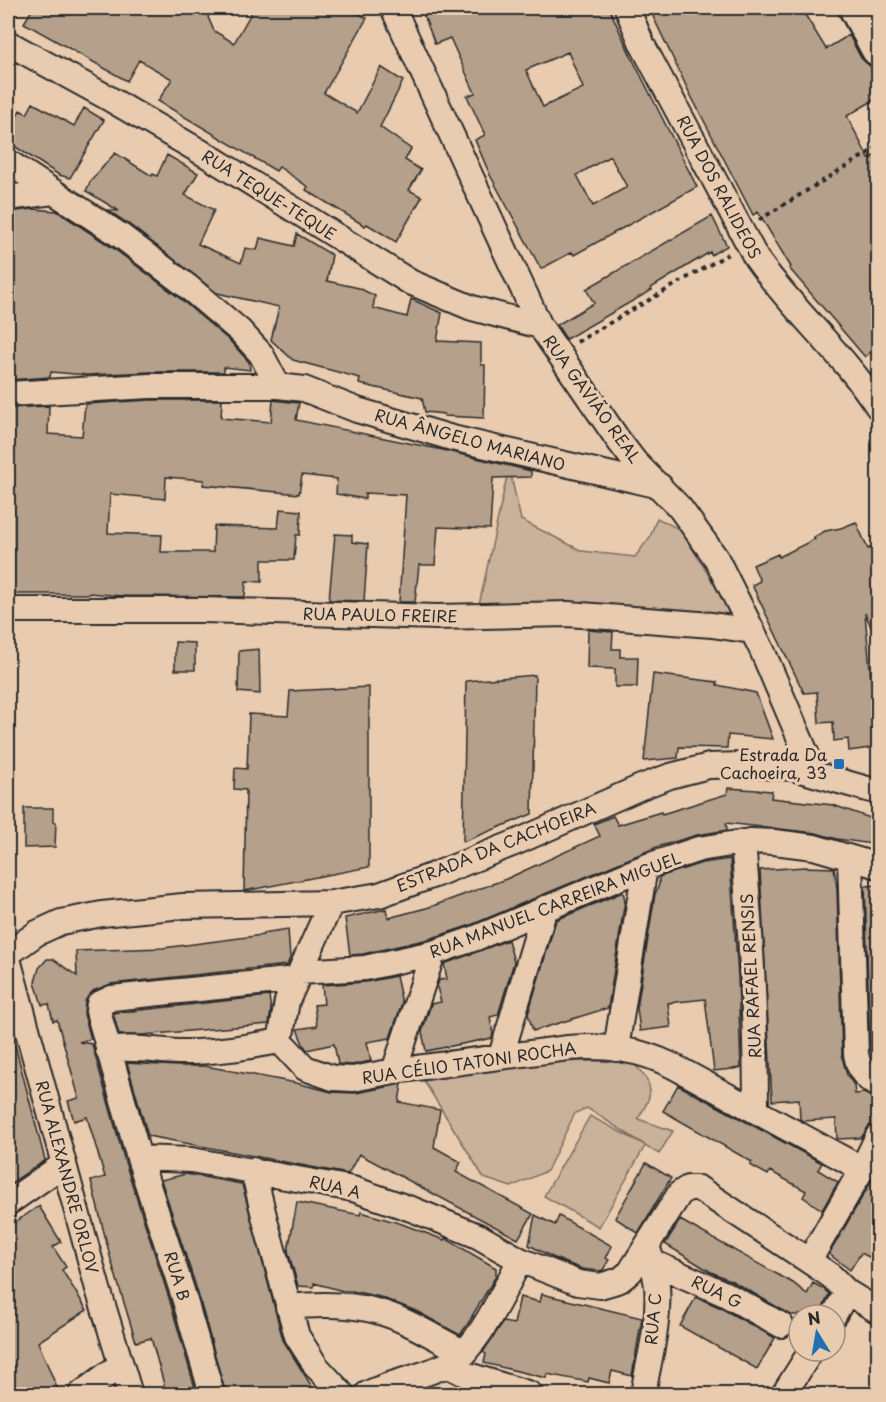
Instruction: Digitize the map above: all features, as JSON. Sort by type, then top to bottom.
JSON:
[{"type":"street","name":"RUA GAVIÃO REAL","points":[[393,8],[540,326],[635,462],[660,486],[690,521],[717,558],[786,704],[815,774]]},
{"type":"street","name":"RUA DOS RALIDEOS","points":[[627,8],[642,44],[744,237],[771,279],[852,372],[879,407]]},
{"type":"street","points":[[856,8],[879,49]]},
{"type":"street","name":"RUA TEQUE-TEQUE","points":[[8,43],[213,159],[410,282],[472,308],[540,326]]},
{"type":"street","points":[[8,162],[122,236],[187,286],[240,331],[261,354],[278,386],[150,386],[8,394]]},
{"type":"street","points":[[8,198],[54,192]]},
{"type":"street","name":"RUA ÂNGELO MARIANO","points":[[278,386],[304,389],[366,413],[452,438],[660,486]]},
{"type":"street","name":"RUA PAULO FREIRE","points":[[8,610],[203,610],[437,617],[568,614],[712,625],[752,631]]},
{"type":"street","name":"ESTRADA DA CACHOEIRA","points":[[8,954],[37,933],[61,922],[102,914],[183,906],[331,903],[379,895],[517,842],[611,799],[690,770],[726,765],[769,765],[793,768],[879,792]]},
{"type":"street","name":"RUA MANUEL CARREIRA MIGUEL","points":[[108,1050],[98,1011],[99,1004],[107,999],[365,968],[433,954],[645,867],[699,849],[742,842],[774,842],[814,848],[879,866]]},
{"type":"street","name":"RUA RAFAEL RENSIS","points":[[742,842],[756,1039],[756,1111]]},
{"type":"street","points":[[850,858],[856,1054],[860,1070],[870,1081],[879,1085]]},
{"type":"street","points":[[616,1049],[645,867]]},
{"type":"street","points":[[108,1050],[122,1047],[178,1052],[210,1051],[280,1041],[284,1011],[331,903]]},
{"type":"street","points":[[501,1056],[545,908]]},
{"type":"street","points":[[394,1071],[433,954]]},
{"type":"street","name":"RUA ALEXANDRE ORLOV","points":[[8,959],[130,1395]]},
{"type":"street","name":"RUA CÉLIO TATONI ROCHA","points":[[280,1041],[305,1068],[333,1078],[353,1079],[501,1056],[586,1047],[651,1055],[862,1169]]},
{"type":"street","name":"RUA B","points":[[108,1050],[212,1395]]},
{"type":"street","points":[[879,1136],[809,1261],[831,1276],[847,1292],[879,1311]]},
{"type":"street","name":"RUA A","points":[[139,1158],[191,1160],[353,1190],[414,1210],[478,1236],[520,1260],[578,1284],[600,1286],[620,1280],[630,1272],[649,1254],[680,1193],[688,1188],[698,1188],[809,1261]]},
{"type":"street","points":[[8,1203],[64,1164]]},
{"type":"street","points":[[253,1170],[297,1336],[316,1366],[342,1395]]},
{"type":"street","name":"RUA G","points":[[649,1254],[781,1325]]},
{"type":"street","name":"RUA C","points":[[642,1394],[656,1319],[657,1286],[649,1254]]},
{"type":"street","points":[[367,1395],[456,1359],[498,1302],[520,1260]]},
{"type":"street","points":[[841,1303],[847,1292]]},
{"type":"street","points":[[288,1307],[329,1304],[376,1311],[405,1322],[456,1359],[465,1374],[530,1395]]},
{"type":"street","points":[[784,1395],[804,1363]]},
{"type":"street","points":[[81,1395],[120,1365]]},
{"type":"path","points":[[558,353],[744,237],[879,147]]},
{"type":"shaded area","points":[[509,467],[521,520],[582,551],[635,557],[650,537],[657,518],[681,530],[737,621],[479,605]]},
{"type":"shaded area","points":[[631,1060],[650,1088],[648,1101],[638,1119],[673,1131],[659,1154],[645,1146],[599,1227],[544,1196],[590,1116],[645,1145],[587,1108],[575,1113],[547,1171],[511,1187],[484,1178],[424,1081],[519,1063]]},
{"type":"building","points":[[33,8],[213,8],[208,17],[214,31],[234,43],[254,8],[348,8],[367,18],[324,93],[357,113],[381,67],[403,81],[380,127],[411,149],[405,160],[421,170],[409,190],[422,197],[396,242],[306,190],[308,187],[279,167],[276,171],[158,101],[172,79],[139,60],[127,81],[24,23]]},
{"type":"building","points":[[421,8],[609,8],[697,187],[574,255],[572,252],[541,269],[490,175],[475,140],[485,135],[467,96],[475,93],[450,38],[435,44]],"holes":[[[568,52],[583,88],[543,107],[526,70]],[[610,156],[627,187],[593,206],[577,175]]]},
{"type":"building","points":[[649,8],[801,8],[826,49],[849,35],[861,58],[870,66],[879,83],[879,97],[847,116],[869,159],[879,153],[879,345],[865,357],[789,268],[791,267],[758,212],[753,215],[689,92]]},
{"type":"building","points":[[33,103],[74,126],[84,108],[104,120],[70,178],[59,175],[8,142],[8,112],[16,118],[20,110],[27,114]]},
{"type":"building","points":[[115,153],[152,176],[153,174],[157,176],[167,155],[198,173],[185,195],[214,210],[198,244],[241,263],[245,248],[257,250],[260,238],[294,246],[297,234],[332,255],[327,281],[359,288],[375,296],[373,308],[407,317],[411,299],[442,313],[437,341],[481,343],[481,365],[485,365],[484,418],[444,416],[444,414],[425,412],[422,398],[359,384],[360,378],[293,360],[271,340],[279,307],[217,293],[108,210],[119,211],[86,191],[90,182]]},
{"type":"building","points":[[33,209],[57,211],[113,248],[178,297],[230,341],[249,362],[250,370],[224,367],[224,372],[87,375],[51,372],[50,377],[8,380],[8,212]]},
{"type":"building","points":[[712,216],[727,246],[711,255],[710,252],[651,288],[652,290],[566,339],[557,325],[594,303],[586,289]]},
{"type":"building","points":[[150,400],[222,400],[221,418],[271,422],[273,400],[299,403],[296,420],[443,450],[531,471],[531,477],[493,478],[490,529],[438,527],[435,565],[419,565],[415,602],[399,602],[406,495],[365,493],[365,499],[336,494],[337,479],[302,475],[299,494],[203,485],[204,480],[166,477],[165,499],[110,494],[108,533],[162,535],[161,552],[213,552],[214,526],[278,528],[280,509],[301,511],[300,535],[296,535],[294,560],[262,560],[262,582],[246,581],[245,597],[122,596],[90,593],[8,594],[11,476],[8,476],[8,408],[49,406],[48,434],[82,436],[85,404]]},
{"type":"building","points":[[856,522],[868,549],[879,544],[879,645],[865,613],[877,747],[849,751],[848,739],[834,741],[833,722],[819,723],[817,692],[804,693],[752,585],[760,581],[753,565],[778,554],[779,557],[815,539],[814,537],[825,531]]},
{"type":"building","points":[[335,534],[352,535],[352,542],[368,544],[364,601],[329,600]]},
{"type":"building","points":[[588,630],[613,632],[612,649],[620,649],[620,657],[638,657],[637,687],[615,687],[615,669],[587,668]]},
{"type":"building","points":[[175,642],[195,643],[195,670],[175,670]]},
{"type":"building","points":[[259,649],[260,694],[238,692],[239,651]]},
{"type":"building","points":[[653,674],[717,682],[717,685],[756,693],[773,739],[728,735],[727,748],[679,747],[678,758],[644,761]]},
{"type":"building","points":[[535,675],[532,814],[463,842],[466,681]]},
{"type":"building","points":[[369,687],[369,867],[244,891],[246,790],[234,789],[235,768],[247,769],[249,714],[288,716],[290,691]]},
{"type":"building","points":[[728,788],[772,791],[771,798],[833,805],[879,821],[879,845],[837,839],[816,833],[726,823],[727,830],[697,835],[657,847],[471,925],[429,939],[350,955],[345,918],[386,909],[388,918],[430,907],[506,879],[600,836],[594,824],[613,816],[618,825],[727,794]]},
{"type":"building","points":[[24,808],[53,808],[53,822],[56,822],[55,847],[24,848]]},
{"type":"building","points":[[730,859],[741,1068],[714,1071],[705,999],[668,1003],[671,1027],[640,1031],[637,1008],[659,877],[702,863]]},
{"type":"building","points":[[834,868],[837,888],[842,1057],[847,1075],[854,1085],[855,1094],[864,1093],[875,1099],[878,1122],[870,1125],[861,1138],[837,1139],[836,1119],[803,1121],[800,1119],[799,1099],[772,1101],[760,870]]},
{"type":"building","points":[[879,885],[879,1049],[870,1050],[865,886]]},
{"type":"building","points":[[623,892],[625,900],[608,1008],[533,1031],[528,1014],[556,920]]},
{"type":"building","points":[[288,929],[290,958],[287,965],[111,984],[93,991],[85,1001],[84,1014],[91,1039],[79,1042],[92,1044],[125,1162],[169,1298],[197,1395],[167,1395],[151,1338],[136,1342],[111,1260],[91,1181],[105,1177],[87,1117],[74,1121],[68,1101],[79,1098],[57,1020],[53,1021],[49,1004],[42,1005],[35,982],[39,968],[47,959],[53,959],[77,976],[76,951],[163,948],[263,935],[263,933]]},
{"type":"building","points":[[508,940],[514,962],[498,1015],[490,1017],[492,1038],[426,1051],[422,1032],[431,1004],[441,1002],[437,987],[439,980],[447,979],[444,964]]},
{"type":"building","points":[[396,976],[402,1003],[390,1038],[367,1042],[371,1061],[352,1065],[338,1064],[334,1044],[307,1050],[297,1029],[317,1026],[314,1005],[324,1004],[322,985],[366,982]]},
{"type":"building","points":[[269,996],[271,1010],[269,1024],[119,1035],[113,1013]]},
{"type":"building","points":[[15,1045],[45,1160],[8,1185],[8,1046]]},
{"type":"building","points":[[127,1063],[205,1066],[332,1092],[356,1093],[402,1084],[399,1102],[440,1110],[434,1147],[461,1162],[456,1172],[533,1214],[518,1239],[359,1154],[348,1174],[148,1136]]},
{"type":"building","points":[[678,1085],[822,1163],[818,1170],[838,1182],[822,1210],[803,1197],[806,1191],[770,1171],[768,1175],[750,1165],[752,1162],[663,1111]]},
{"type":"building","points":[[646,1163],[671,1178],[638,1233],[615,1218]]},
{"type":"building","points":[[879,1168],[879,1246],[871,1258],[861,1253],[850,1270],[829,1254]]},
{"type":"building","points":[[186,1174],[242,1184],[283,1340],[317,1395],[226,1395],[197,1290],[161,1180]]},
{"type":"building","points":[[297,1202],[360,1215],[361,1212],[444,1240],[445,1238],[496,1268],[496,1276],[460,1335],[416,1311],[380,1297],[343,1291],[314,1283],[314,1287],[298,1286],[288,1251]]},
{"type":"building","points":[[39,1206],[61,1242],[53,1247],[66,1267],[62,1270],[87,1310],[38,1342],[60,1395],[8,1395],[8,1227]]},
{"type":"building","points":[[535,1215],[555,1225],[559,1216],[612,1246],[606,1258],[609,1260],[603,1270],[582,1269],[529,1245]]},
{"type":"building","points":[[680,1220],[793,1283],[807,1294],[813,1283],[829,1294],[825,1303],[787,1303],[787,1313],[732,1281],[711,1272],[665,1244]]},
{"type":"building","points":[[542,1294],[642,1318],[632,1376],[612,1371],[609,1383],[589,1378],[588,1382],[547,1374],[546,1378],[484,1363],[486,1354],[483,1352],[503,1322],[514,1324],[520,1297],[540,1302]]},
{"type":"building","points":[[696,1297],[775,1338],[757,1369],[680,1326]]},
{"type":"place","name":"Estrada Da Cachoeira, 33","points":[[839,764]]}]
